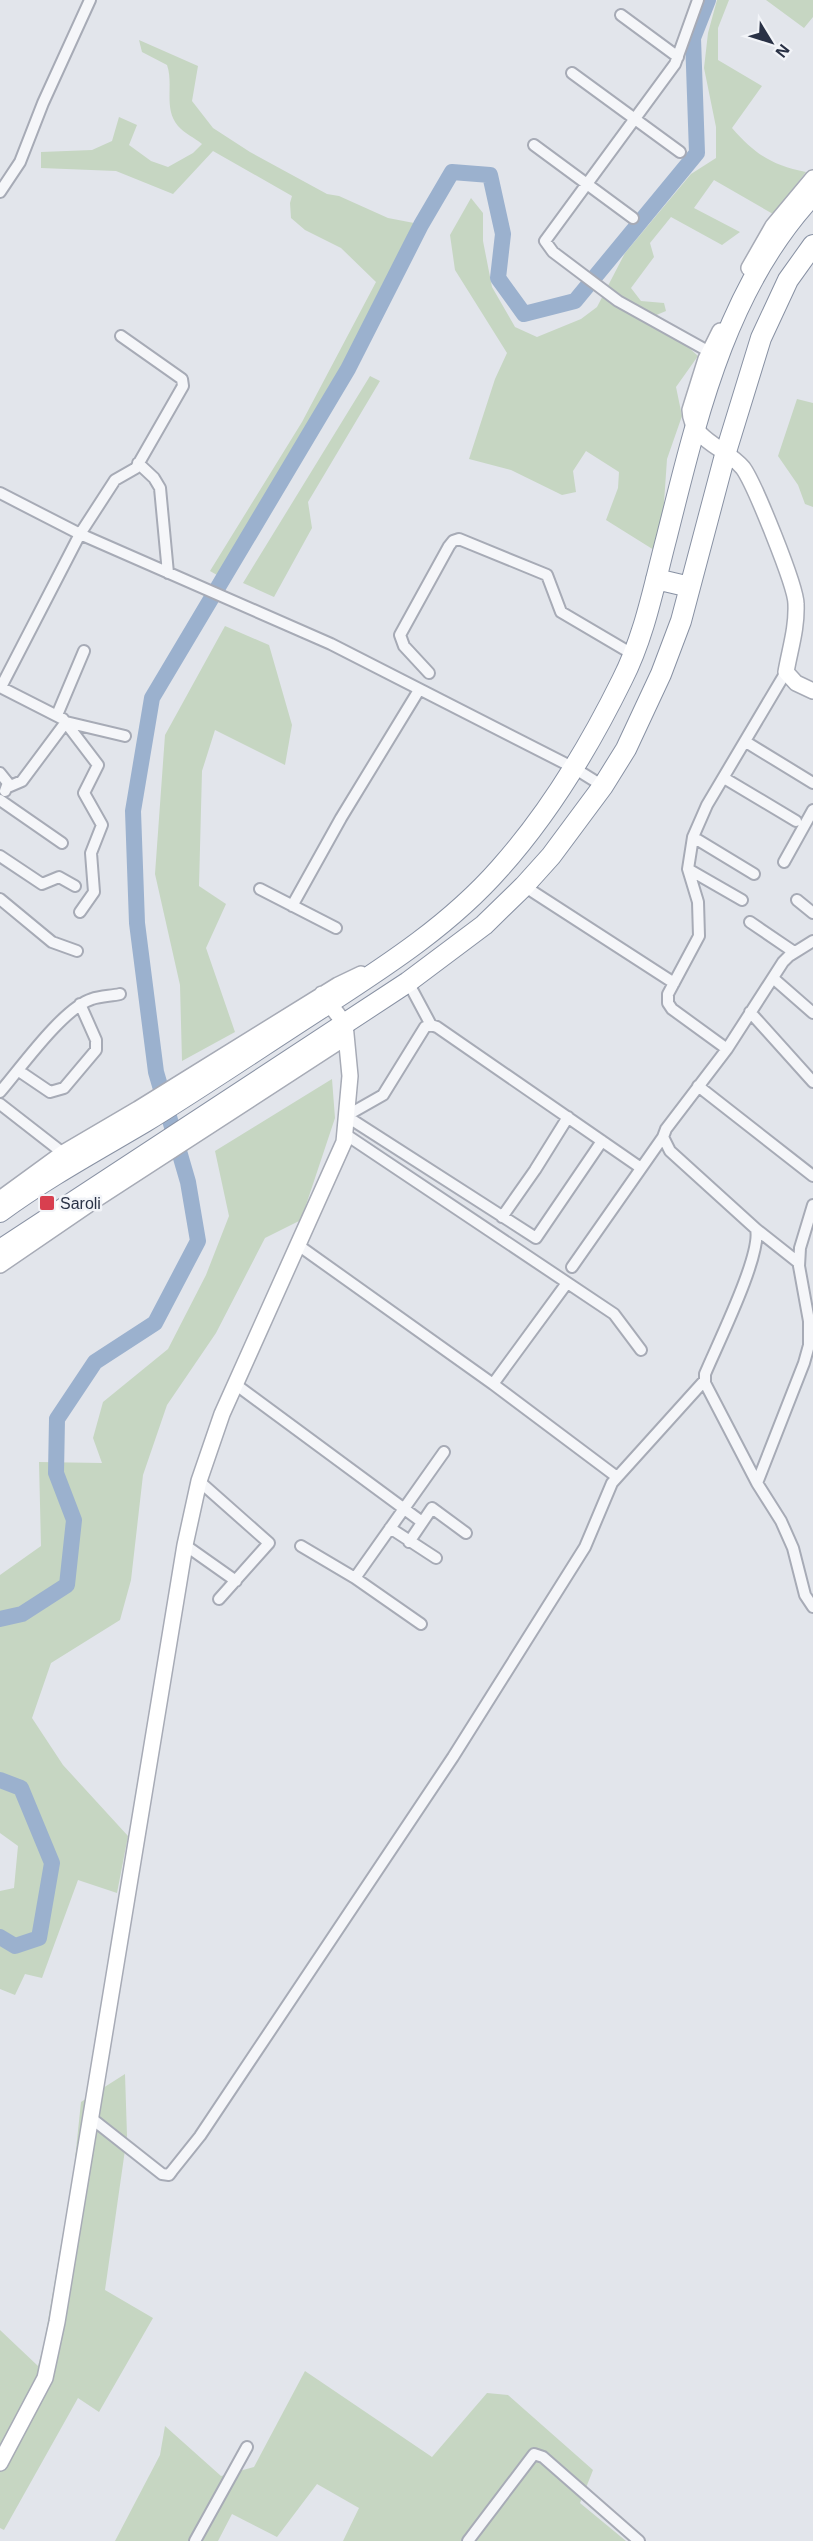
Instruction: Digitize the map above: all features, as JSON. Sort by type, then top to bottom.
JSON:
[{"type":"highway","points":[[0,1212],[140,1116],[325,999],[396,960],[460,907],[502,867],[536,824],[574,768],[634,655],[656,579],[713,355],[760,266],[813,195]]},
{"type":"highway","points":[[0,1250],[154,1155],[345,1031],[484,925],[551,856],[603,786],[626,749],[661,674],[681,621],[761,339],[788,280],[813,246]]},
{"type":"highway","points":[[656,579],[690,587]]},
{"type":"street","points":[[0,192],[20,162],[43,104],[90,0]]},
{"type":"street","points":[[698,0],[678,57],[545,241],[553,252],[618,302],[713,355],[748,271],[773,226],[813,178]]},
{"type":"street","points":[[621,15],[678,57]]},
{"type":"street","points":[[572,73],[680,152]]},
{"type":"street","points":[[534,145],[633,218]]},
{"type":"street","points":[[729,457],[764,349],[778,317],[813,258]]},
{"type":"street","points":[[80,912],[94,892],[91,853],[102,825],[84,793],[98,765],[66,723],[57,715],[1,687],[80,534],[115,480],[132,472],[181,390],[183,381],[121,336]]},
{"type":"street","points":[[695,429],[741,466],[753,487],[790,579],[796,601],[795,633],[786,672],[707,805],[693,837],[688,869],[698,902],[699,936],[668,994],[668,1003],[672,1009],[727,1049]]},
{"type":"street","points":[[138,463],[154,478],[160,488],[168,573]]},
{"type":"street","points":[[0,493],[80,534],[331,644],[574,768],[603,786]]},
{"type":"street","points":[[429,673],[404,646],[400,635],[449,546],[453,541],[459,539],[547,575],[561,612],[634,655]]},
{"type":"street","points":[[57,715],[84,651]]},
{"type":"street","points":[[786,672],[796,683],[813,692]]},
{"type":"street","points":[[292,906],[341,818],[419,690]]},
{"type":"street","points":[[66,723],[125,736]]},
{"type":"street","points":[[62,843],[0,800],[8,788],[22,782],[66,723]]},
{"type":"street","points":[[746,742],[813,783]]},
{"type":"street","points":[[0,773],[6,778],[8,788]]},
{"type":"street","points":[[724,778],[796,821]]},
{"type":"street","points":[[784,862],[813,810]]},
{"type":"street","points":[[693,837],[754,874]]},
{"type":"street","points":[[0,856],[42,884],[59,877],[75,886]]},
{"type":"street","points":[[688,869],[742,900]]},
{"type":"street","points":[[524,886],[674,983]]},
{"type":"street","points":[[261,890],[336,928]]},
{"type":"street","points":[[0,898],[52,942],[77,951]]},
{"type":"street","points":[[797,900],[813,913]]},
{"type":"street","points":[[750,922],[794,952]]},
{"type":"street","points":[[572,1267],[663,1137],[666,1129],[727,1049],[783,962],[794,952],[813,941]]},
{"type":"street","points":[[773,978],[813,1013]]},
{"type":"street","points":[[408,982],[431,1025],[641,1168]]},
{"type":"street","points":[[0,1092],[80,1004],[92,998],[120,994]]},
{"type":"street","points":[[0,2463],[45,2378],[91,2118],[185,1545],[199,1481],[222,1414],[344,1142],[350,1076],[345,1031],[325,999]]},
{"type":"street","points":[[19,1071],[50,1092],[64,1088],[96,1050],[96,1040],[80,1004]]},
{"type":"street","points":[[750,1012],[813,1081]]},
{"type":"street","points":[[346,1116],[382,1095],[425,1028],[431,1025]]},
{"type":"street","points":[[698,1086],[813,1176]]},
{"type":"street","points":[[0,1104],[63,1153]]},
{"type":"street","points":[[0,1199],[63,1153],[140,1116]]},
{"type":"street","points":[[346,1116],[536,1238],[602,1141]]},
{"type":"street","points":[[502,1217],[568,1118]]},
{"type":"street","points":[[345,1134],[614,1314],[640,1350]]},
{"type":"street","points":[[663,1137],[670,1151],[756,1229],[799,1263]]},
{"type":"street","points":[[0,1265],[154,1155]]},
{"type":"street","points":[[757,1483],[809,1345],[809,1321],[799,1263],[800,1248],[813,1205]]},
{"type":"street","points":[[756,1229],[758,1236],[751,1263],[705,1374],[706,1385],[757,1483],[781,1521],[793,1548],[805,1595],[813,1607]]},
{"type":"street","points":[[298,1245],[618,1476]]},
{"type":"street","points":[[493,1384],[567,1283]]},
{"type":"street","points":[[235,1384],[422,1522]]},
{"type":"street","points":[[91,2118],[162,2174],[169,2175],[200,2136],[453,1757],[585,1547],[607,1494],[618,1476],[706,1385]]},
{"type":"street","points":[[355,1578],[444,1452]]},
{"type":"street","points":[[199,1481],[268,1543],[219,1599]]},
{"type":"street","points":[[409,1542],[432,1508],[466,1533]]},
{"type":"street","points":[[390,1528],[436,1558]]},
{"type":"street","points":[[185,1545],[236,1581]]},
{"type":"street","points":[[301,1546],[355,1578],[421,1624]]},
{"type":"street","points":[[195,2541],[247,2448]]},
{"type":"street","points":[[468,2541],[534,2454],[543,2457],[639,2541]]},
{"type":"green space","points":[[717,0],[729,0],[718,28],[718,60],[762,86],[732,128],[748,145],[764,157],[783,166],[806,172],[773,214],[714,180],[694,208],[740,232],[722,245],[671,217],[650,243],[654,257],[631,288],[641,301],[664,303],[666,311],[654,316],[698,356],[676,387],[682,416],[667,459],[662,532],[654,550],[606,520],[618,488],[619,472],[586,451],[573,471],[576,492],[562,495],[511,470],[469,459],[495,379],[507,353],[455,270],[450,235],[471,198],[483,213],[483,241],[492,287],[515,327],[537,337],[581,319],[597,307],[625,253],[691,174],[716,158],[716,127],[704,68],[708,33]]},
{"type":"green space","points":[[766,0],[813,0],[813,17],[804,28]]},
{"type":"green space","points":[[139,40],[198,66],[192,101],[213,128],[250,152],[327,194],[339,196],[388,218],[414,223],[329,394],[217,575],[210,571],[302,422],[376,282],[341,248],[305,230],[291,218],[292,196],[213,151],[173,194],[116,171],[41,168],[41,152],[92,150],[112,141],[119,117],[137,125],[129,145],[151,161],[168,167],[193,153],[202,144],[178,126],[171,112],[167,65],[142,52]]},
{"type":"green space","points":[[370,376],[380,381],[308,502],[312,528],[274,597],[243,583]]},
{"type":"green space","points":[[797,399],[813,403],[813,507],[805,504],[798,485],[778,456]]},
{"type":"green space","points":[[225,626],[269,645],[292,725],[285,765],[215,730],[202,771],[199,886],[226,904],[206,948],[235,1032],[182,1061],[180,985],[155,874],[165,735]]},
{"type":"green space","points":[[332,1079],[335,1118],[301,1220],[265,1238],[216,1333],[167,1405],[143,1475],[131,1580],[120,1620],[51,1663],[32,1718],[63,1765],[128,1836],[117,1893],[78,1880],[42,1978],[25,1974],[15,1995],[0,1989],[0,1891],[14,1888],[18,1846],[0,1833],[0,1575],[41,1546],[39,1462],[102,1463],[93,1438],[103,1402],[168,1349],[206,1275],[229,1216],[215,1151]]},
{"type":"green space","points":[[125,2074],[127,2136],[105,2290],[153,2318],[99,2412],[78,2398],[4,2530],[0,2528],[0,2330],[38,2366],[44,2344],[74,2169],[81,2102]]},
{"type":"green space","points":[[305,2371],[432,2457],[487,2393],[508,2395],[593,2470],[580,2503],[626,2541],[343,2541],[359,2508],[317,2484],[277,2537],[232,2514],[218,2541],[115,2541],[160,2455],[165,2426],[221,2476],[254,2467]]},
{"type":"waterway","points":[[0,1619],[22,1614],[67,1585],[74,1520],[56,1473],[57,1419],[95,1362],[155,1323],[198,1241],[188,1182],[156,1072],[137,923],[133,811],[152,698],[348,369],[421,225],[452,172],[490,175],[503,234],[498,278],[524,314],[575,301],[697,153],[693,38],[708,0]]},
{"type":"waterway","points":[[0,1780],[21,1788],[52,1863],[39,1938],[15,1946],[0,1937]]},
{"type":"place","name":"Saroli","points":[[47,1203]]}]
